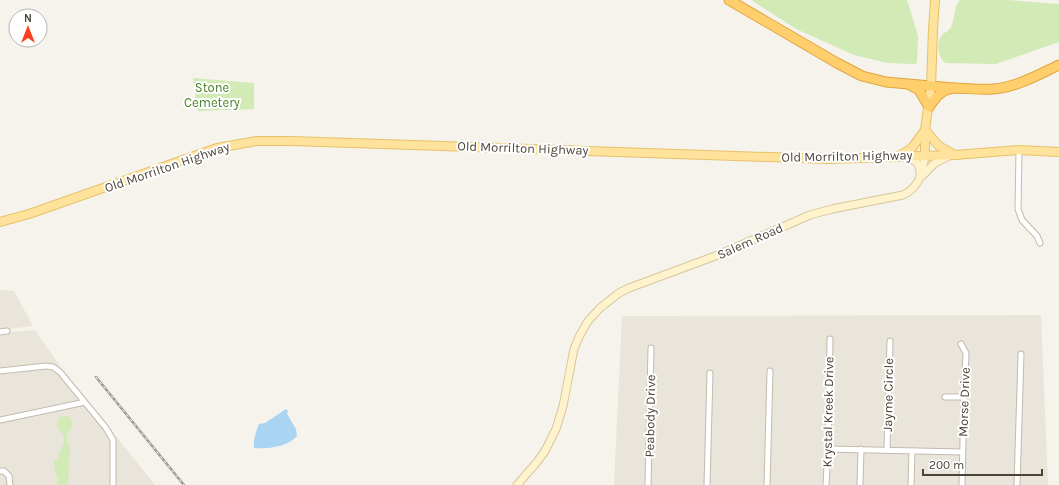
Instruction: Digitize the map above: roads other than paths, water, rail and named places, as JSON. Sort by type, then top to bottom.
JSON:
[{"type":"highway","points":[[728,0],[850,71],[870,79],[953,88],[987,89],[1010,86],[1059,65]]},
{"type":"highway","points":[[900,83],[917,88],[929,106],[939,94],[946,89],[953,88]]},
{"type":"main road","name":"Salem Road","points":[[517,485],[545,451],[556,429],[563,406],[573,354],[578,337],[588,321],[600,308],[619,293],[635,285],[704,261],[810,215],[832,209],[903,195],[910,192],[916,186],[920,177],[925,156],[925,130],[931,86],[935,0]]},
{"type":"main road","points":[[898,156],[912,148],[925,130],[939,146],[955,155]]},
{"type":"main road","name":"Old Morrilton Highway","points":[[0,222],[36,212],[217,148],[256,141],[827,159],[955,155],[1019,150],[1059,152]]},
{"type":"main road","points":[[920,177],[938,161],[955,155]]},
{"type":"main road","points":[[898,156],[916,161],[920,167],[920,177]]},
{"type":"street","points":[[1019,150],[1018,209],[1022,220],[1037,236],[1040,243]]},
{"type":"street","points":[[0,332],[7,331]]},
{"type":"street","name":"Krystal Kreek Drive","points":[[826,485],[830,339]]},
{"type":"street","name":"Jayme Circle","points":[[887,450],[890,341]]},
{"type":"street","name":"Morse Drive","points":[[961,344],[966,353],[962,485]]},
{"type":"street","name":"Peabody Drive","points":[[648,485],[651,348]]},
{"type":"street","points":[[1017,485],[1021,354]]},
{"type":"street","points":[[0,372],[37,367],[53,367],[60,372],[106,428],[113,440],[114,485]]},
{"type":"street","points":[[767,485],[770,371]]},
{"type":"street","points":[[707,485],[710,373]]},
{"type":"street","points":[[945,396],[964,398]]},
{"type":"street","points":[[0,420],[84,402]]},
{"type":"street","points":[[828,449],[962,452]]},
{"type":"street","points":[[860,485],[861,449]]},
{"type":"street","points":[[911,485],[912,451]]},
{"type":"street","points":[[0,471],[4,471],[9,476],[10,485]]},
{"type":"water","points":[[286,409],[288,411],[287,414],[296,429],[297,436],[293,440],[283,445],[266,448],[254,448],[255,436],[259,424],[265,423]]},
{"type":"railway","points":[[96,377],[184,485]]},
{"type":"park label","name":"Stone Cemetery","points":[[212,94]]}]
